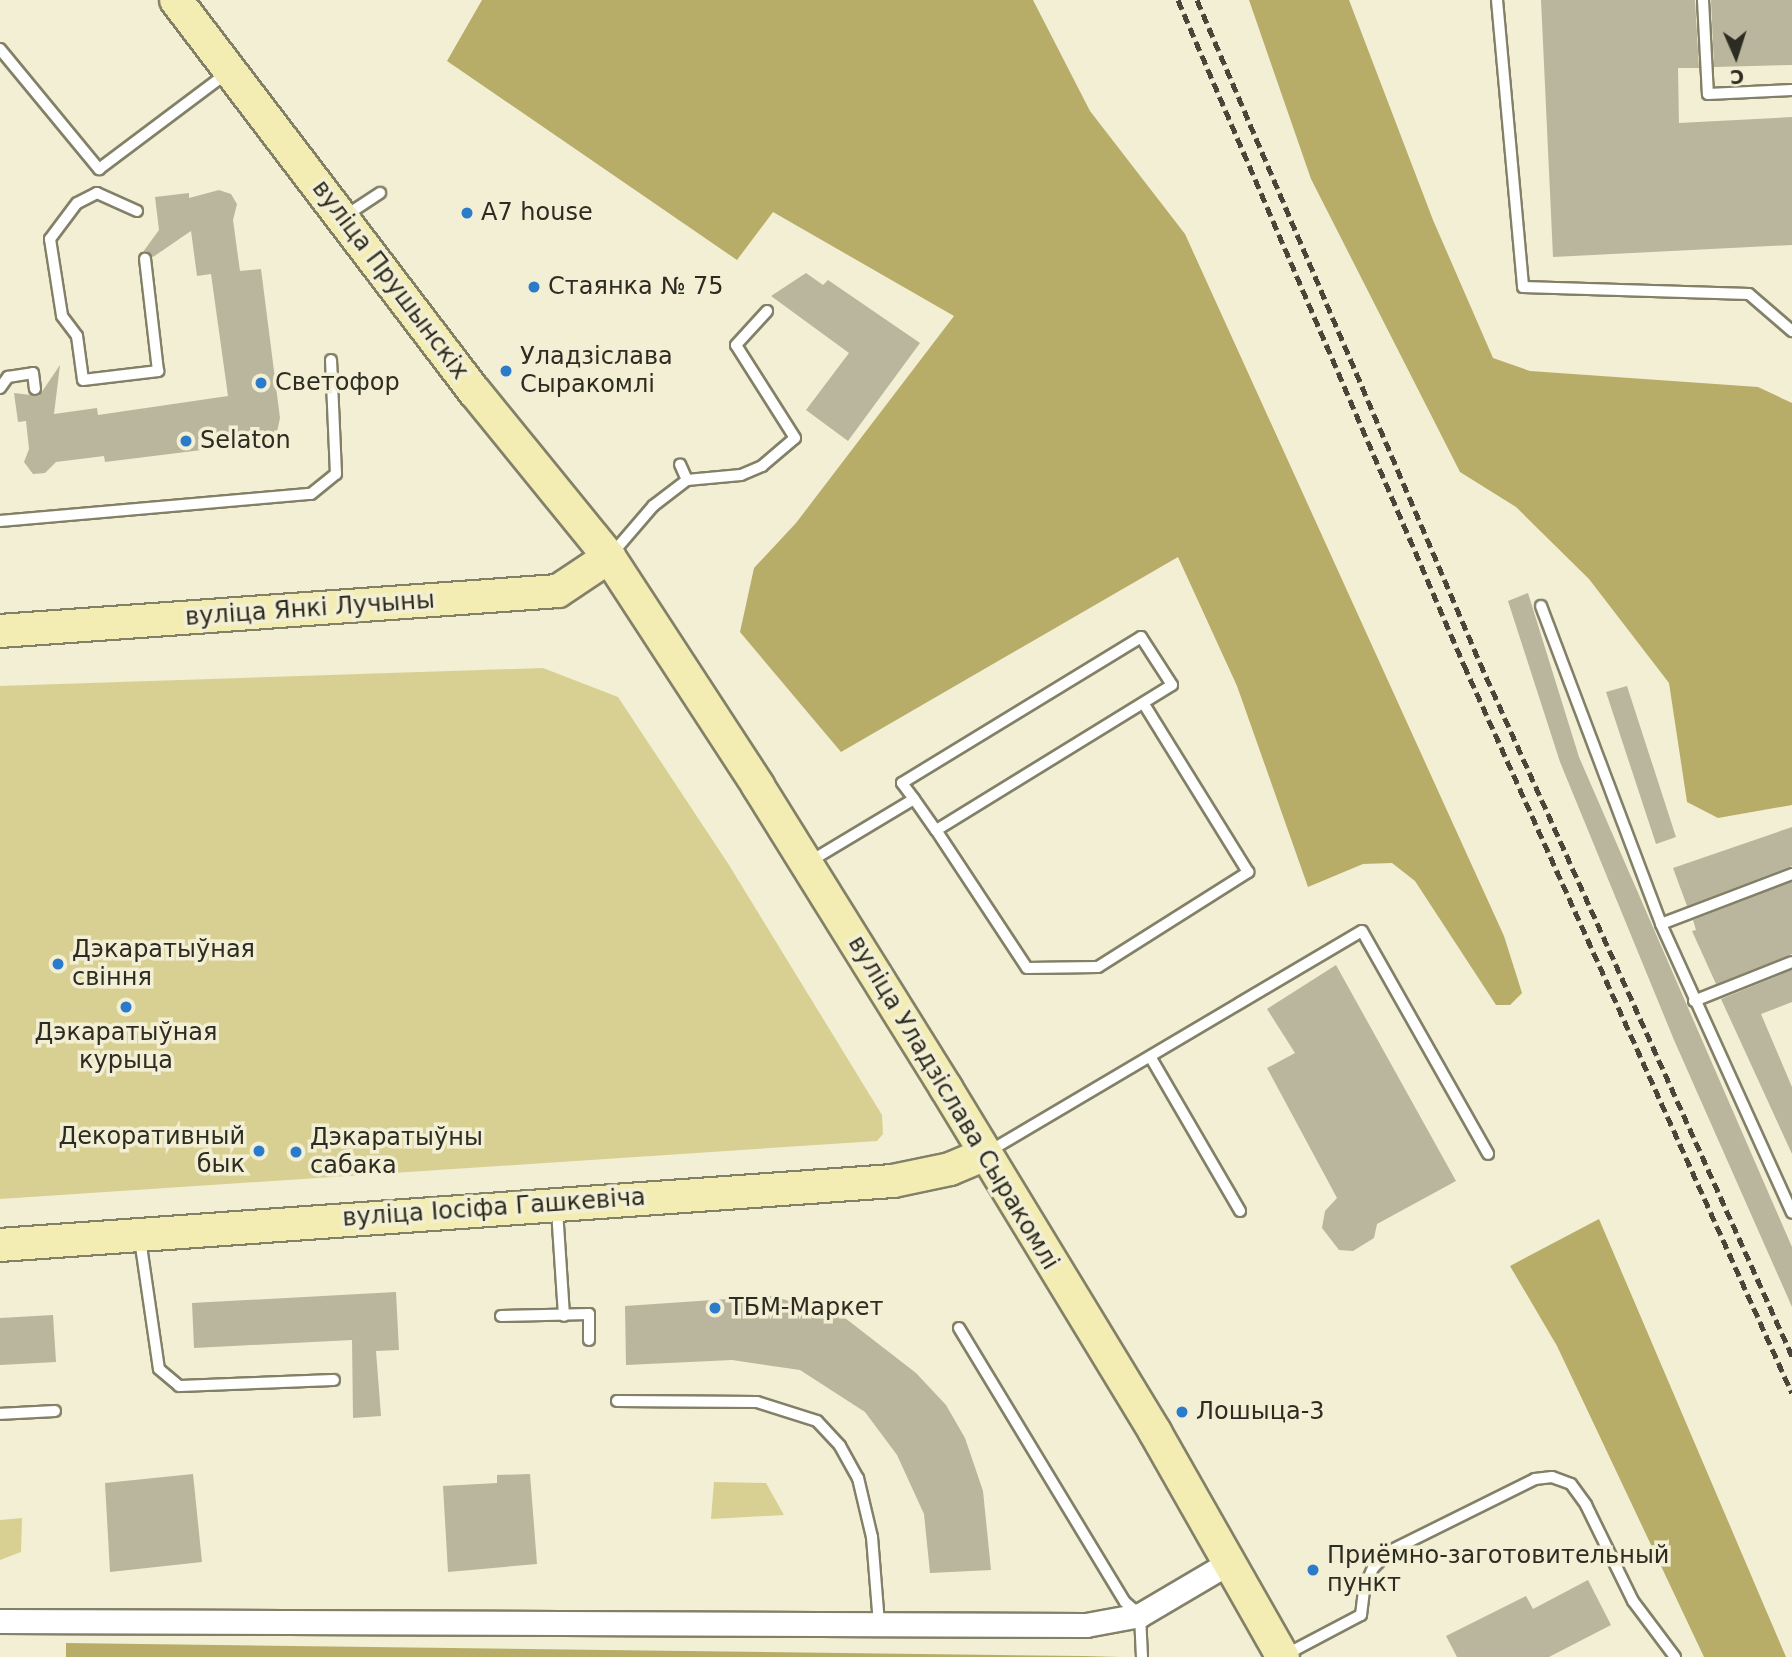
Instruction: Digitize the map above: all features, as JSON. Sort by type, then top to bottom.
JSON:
[{"type":"street","name":"вуліца Прушынскіх","points":[[176,0],[232,69],[475,392],[609,557]]},
{"type":"street","name":"вуліца Янкі Лучыны","points":[[0,631],[558,591],[609,557]]},
{"type":"street","name":"вуліца Уладзіслава Сыракомлі","points":[[609,557],[807,863],[1230,1562],[1283,1657]]},
{"type":"street","name":"вуліца Іосіфа Гашкевіча","points":[[0,1245],[556,1203],[893,1181],[950,1169],[985,1154]]},
{"type":"street","points":[[0,1621],[1086,1625],[1140,1615],[1230,1562]]},
{"type":"lane","points":[[1497,0],[1523,287],[1749,293],[1792,331]]},
{"type":"lane","points":[[1703,0],[1708,94],[1792,90]]},
{"type":"lane","points":[[0,49],[99,169],[97,193]]},
{"type":"lane","points":[[99,169],[232,69]]},
{"type":"lane","points":[[97,193],[137,211]]},
{"type":"lane","points":[[97,193],[77,203],[50,239],[62,316],[78,337],[83,380],[158,371],[145,259]]},
{"type":"lane","points":[[344,217],[380,193]]},
{"type":"lane","points":[[609,557],[653,506],[687,480],[741,475],[762,466],[795,438],[736,345],[767,311]]},
{"type":"lane","points":[[0,521],[311,494],[336,474],[331,360]]},
{"type":"lane","points":[[0,388],[8,377],[33,373],[35,389]]},
{"type":"lane","points":[[680,464],[687,480]]},
{"type":"lane","points":[[1541,606],[1661,924],[1792,1213]]},
{"type":"lane","points":[[936,830],[1172,685],[1140,637],[902,783],[1027,968],[1098,967],[1248,872],[1144,704]]},
{"type":"lane","points":[[807,863],[914,799]]},
{"type":"lane","points":[[1661,924],[1792,874]]},
{"type":"lane","points":[[985,1154],[1362,932],[1488,1154]]},
{"type":"lane","points":[[1694,1001],[1792,962]]},
{"type":"lane","points":[[1151,1058],[1240,1211]]},
{"type":"lane","points":[[556,1203],[564,1316]]},
{"type":"lane","points":[[139,1234],[159,1369],[179,1386],[334,1380]]},
{"type":"lane","points":[[501,1316],[589,1314],[589,1340]]},
{"type":"lane","points":[[959,1328],[1125,1602],[1140,1615],[1142,1657]]},
{"type":"lane","points":[[617,1401],[757,1402],[817,1421],[840,1446],[858,1478],[872,1536],[879,1624]]},
{"type":"lane","points":[[0,1414],[55,1411]]},
{"type":"lane","points":[[1283,1657],[1361,1615],[1364,1589],[1373,1568],[1390,1551],[1535,1479],[1552,1477],[1571,1484],[1586,1505],[1633,1601],[1675,1657]]},
{"type":"shaded area","points":[[482,0],[1033,0],[1090,111],[1185,234],[1504,936],[1522,993],[1510,1005],[1496,1005],[1415,881],[1392,863],[1363,864],[1308,887],[1237,686],[1178,557],[841,752],[740,632],[754,568],[796,523],[954,316],[773,212],[737,260],[447,61]]},
{"type":"shaded area","points":[[1249,0],[1349,0],[1433,220],[1493,358],[1530,371],[1758,387],[1792,403],[1792,805],[1718,818],[1687,802],[1669,683],[1589,579],[1516,507],[1460,472],[1311,179]]},
{"type":"shaded area","points":[[543,668],[618,697],[729,865],[882,1115],[883,1134],[877,1141],[0,1199],[0,686]]},
{"type":"shaded area","points":[[1599,1219],[1786,1657],[1704,1657],[1557,1346],[1510,1266]]},
{"type":"shaded area","points":[[714,1482],[766,1483],[784,1515],[711,1519]]},
{"type":"shaded area","points":[[22,1518],[21,1552],[0,1560],[0,1520]]},
{"type":"shaded area","points":[[66,1643],[1084,1656],[1120,1657],[66,1657]]},
{"type":"building","points":[[1541,0],[1695,0],[1699,68],[1678,68],[1679,123],[1792,117],[1792,245],[1553,257]]},
{"type":"building","points":[[1711,0],[1792,0],[1792,65],[1714,67]]},
{"type":"building","points":[[219,190],[231,194],[237,204],[233,220],[240,271],[261,269],[280,418],[275,441],[105,462],[104,456],[56,462],[45,473],[33,474],[24,462],[29,449],[26,421],[18,422],[14,393],[39,396],[60,365],[54,414],[97,408],[98,415],[228,396],[211,274],[197,276],[191,231],[153,257],[143,252],[159,230],[155,197],[189,193],[189,198]]},
{"type":"building","points":[[806,273],[823,285],[828,280],[920,343],[848,441],[806,410],[849,353],[771,296]]},
{"type":"building","points":[[1528,593],[1579,757],[1792,1247],[1792,1307],[1674,1040],[1560,762],[1508,601]]},
{"type":"building","points":[[1627,686],[1676,837],[1656,844],[1606,692]]},
{"type":"building","points":[[1792,827],[1792,866],[1687,906],[1673,868]]},
{"type":"building","points":[[1792,882],[1792,954],[1716,984],[1692,931],[1696,930],[1693,920]]},
{"type":"building","points":[[1336,965],[1456,1181],[1377,1224],[1374,1238],[1353,1251],[1339,1250],[1322,1228],[1325,1211],[1337,1198],[1267,1068],[1295,1053],[1267,1009]]},
{"type":"building","points":[[1792,970],[1792,1002],[1761,1014],[1792,1087],[1792,1154],[1721,999]]},
{"type":"building","points":[[396,1292],[399,1350],[376,1351],[381,1416],[353,1418],[352,1340],[194,1348],[192,1303]]},
{"type":"building","points":[[773,1296],[845,1318],[916,1373],[946,1405],[965,1438],[983,1491],[991,1570],[930,1573],[924,1514],[897,1455],[865,1412],[800,1370],[732,1360],[626,1365],[625,1306]]},
{"type":"building","points":[[53,1315],[56,1362],[0,1365],[0,1318]]},
{"type":"building","points":[[193,1474],[202,1562],[110,1572],[105,1483]]},
{"type":"building","points":[[530,1474],[537,1564],[448,1572],[443,1486],[497,1483],[497,1475]]},
{"type":"building","points":[[1588,1580],[1611,1625],[1549,1657],[1457,1657],[1446,1636],[1526,1596],[1533,1609]]},
{"type":"railway","points":[[1178,0],[1464,665],[1792,1393]]},
{"type":"railway","points":[[1197,0],[1480,663],[1792,1356]]},
{"type":"place","name":"A7 house","points":[[467,213]]},
{"type":"place","name":"Стаянка № 75","points":[[534,287]]},
{"type":"place","name":"Уладзіслава Сыракомлі","points":[[506,371]]},
{"type":"place","name":"Светофор","points":[[261,383]]},
{"type":"place","name":"Selaton","points":[[186,441]]},
{"type":"place","name":"Дэкаратыўная свіння","points":[[58,964]]},
{"type":"place","name":"Дэкаратыўная курыца","points":[[126,1007]]},
{"type":"place","name":"Декоративный бык","points":[[259,1151]]},
{"type":"place","name":"Дэкаратыўны сабака","points":[[296,1152]]},
{"type":"place","name":"ТБМ-Маркет","points":[[715,1308]]},
{"type":"place","name":"Лошыца-3","points":[[1182,1412]]},
{"type":"place","name":"Приёмно-заготовительный пункт","points":[[1313,1570]]}]
